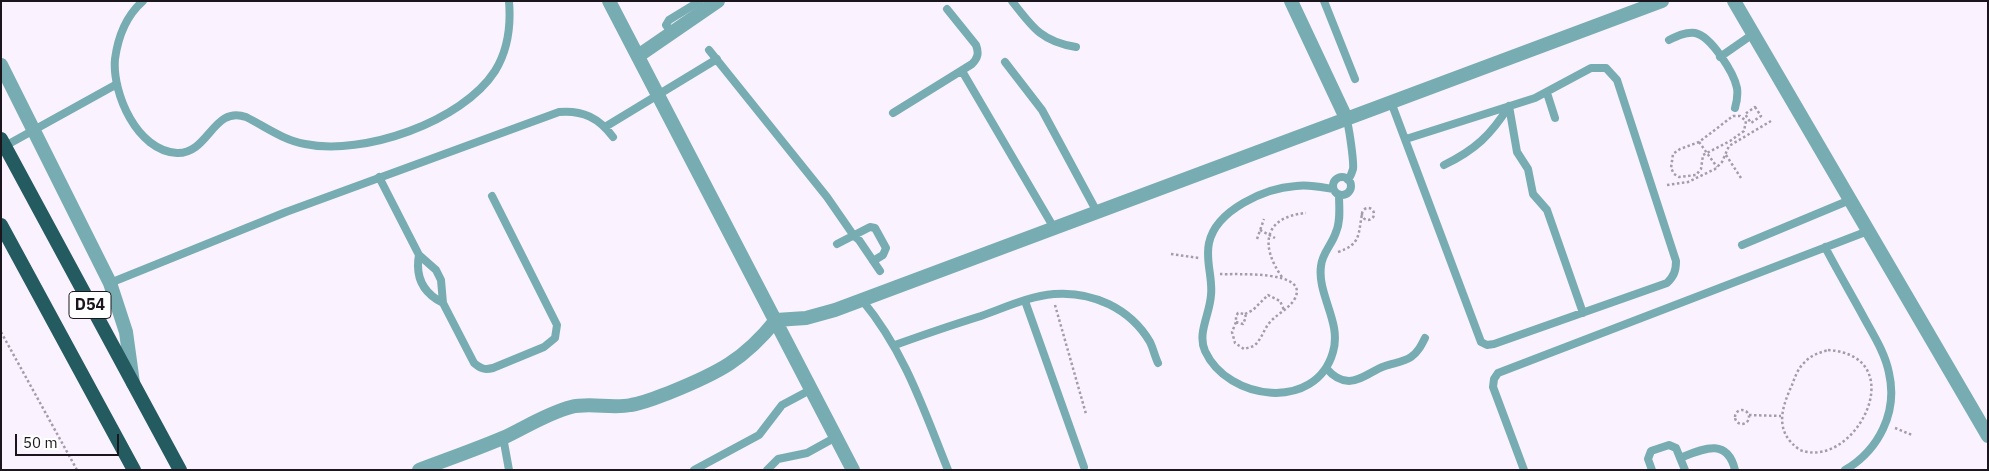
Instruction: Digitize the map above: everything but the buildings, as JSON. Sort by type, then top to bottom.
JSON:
[{"type":"highway","name":"D54","points":[[3,142],[180,470]]},
{"type":"highway","name":"D54","points":[[1,225],[134,470]]},
{"type":"street","points":[[609,1],[853,470]]},
{"type":"street","points":[[638,56],[718,1]]},
{"type":"street","points":[[1291,1],[1346,118]]},
{"type":"street","points":[[419,470],[503,437],[570,407],[585,405],[616,407],[632,405],[706,378],[745,354],[776,320],[821,315],[1662,1]]},
{"type":"street","points":[[1734,1],[1988,436]]},
{"type":"street","points":[[1,65],[110,283],[126,332],[133,383]]},
{"type":"lane","points":[[144,1],[129,18],[121,33],[116,50],[116,84],[120,99],[135,126],[146,137],[167,151],[178,153],[188,151],[206,138],[223,118],[239,114],[279,135],[306,145],[345,146],[383,140],[420,127],[453,109],[483,85],[495,70],[503,53],[508,35],[509,1]]},
{"type":"lane","points":[[672,33],[666,25],[669,20],[700,1]]},
{"type":"lane","points":[[1012,1],[1035,30],[1047,39],[1061,45],[1076,47]]},
{"type":"lane","points":[[1324,1],[1355,79]]},
{"type":"lane","points":[[894,113],[972,64],[977,58],[978,51],[976,45],[947,9]]},
{"type":"lane","points":[[1668,40],[1681,34],[1694,33],[1706,37],[1736,82],[1738,90],[1735,108]]},
{"type":"lane","points":[[1720,57],[1753,34]]},
{"type":"lane","points":[[709,50],[826,197],[880,271]]},
{"type":"lane","points":[[605,126],[716,59]]},
{"type":"lane","points":[[1005,62],[1042,110],[1097,212]]},
{"type":"lane","points":[[1391,102],[1481,342],[1487,345],[1494,344],[1667,282],[1673,277],[1676,270],[1676,261],[1632,122],[1617,80],[1606,68],[1591,68],[1547,93],[1406,139]]},
{"type":"lane","points":[[962,70],[1054,228]]},
{"type":"lane","points":[[3,142],[34,130],[116,84]]},
{"type":"lane","points":[[1547,93],[1555,118]]},
{"type":"lane","points":[[1444,165],[1464,155],[1482,142],[1497,125],[1509,106]]},
{"type":"lane","points":[[1509,106],[1518,152],[1528,169],[1532,194],[1547,210],[1583,312]]},
{"type":"lane","points":[[110,283],[286,212],[559,112],[584,113],[605,126],[613,137]]},
{"type":"lane","points":[[1346,118],[1350,130],[1350,148],[1353,162],[1352,175],[1348,180]]},
{"type":"lane","points":[[379,178],[419,255],[436,270],[441,280],[444,303],[474,363],[480,368],[487,370],[544,347],[555,338],[557,325],[492,196]]},
{"type":"lane","points":[[1348,180],[1345,178],[1337,179],[1333,185],[1336,192],[1337,230],[1323,257],[1321,278],[1335,337],[1333,351],[1326,368],[1316,379],[1302,388],[1286,392],[1269,393],[1250,389],[1235,383],[1224,376],[1209,357],[1202,338],[1211,296],[1208,244],[1213,229],[1223,217],[1235,208],[1277,189],[1315,186],[1336,192],[1342,196],[1349,192],[1351,188],[1348,180]]},
{"type":"lane","points":[[1742,245],[1850,200]]},
{"type":"lane","points":[[837,244],[870,227],[876,229],[886,248],[883,255],[873,261]]},
{"type":"lane","points":[[1524,470],[1492,386],[1498,373],[1868,231]]},
{"type":"lane","points":[[1825,248],[1882,352],[1889,372],[1892,393],[1889,414],[1882,433],[1870,451],[1845,470]]},
{"type":"lane","points":[[419,255],[417,265],[421,284],[435,299],[444,303]]},
{"type":"lane","points":[[895,345],[1025,300],[1052,294],[1075,293],[1119,309],[1136,324],[1150,343],[1158,364]]},
{"type":"lane","points":[[862,300],[895,345],[948,470]]},
{"type":"lane","points":[[1025,300],[1084,467]]},
{"type":"lane","points":[[1326,368],[1331,375],[1339,379],[1357,380],[1376,369],[1411,358],[1420,349],[1425,338]]},
{"type":"lane","points":[[694,470],[759,435],[782,405],[812,389]]},
{"type":"lane","points":[[503,437],[509,470]]},
{"type":"lane","points":[[767,470],[778,459],[807,453],[836,437]]},
{"type":"lane","points":[[1652,470],[1648,459],[1651,451],[1666,445],[1673,446],[1685,470]]},
{"type":"lane","points":[[1680,458],[1712,447],[1728,454],[1733,461],[1735,470]]},
{"type":"path","points":[[1747,120],[1740,116],[1733,116],[1699,142],[1675,151],[1672,156],[1671,168],[1674,174],[1680,177],[1696,175],[1701,169],[1702,156],[1744,132],[1747,120],[1745,114],[1755,107],[1761,116],[1751,123],[1747,120]]},
{"type":"path","points":[[1667,185],[1693,180],[1717,168],[1722,162],[1729,146],[1771,121]]},
{"type":"path","points":[[1699,142],[1717,168]]},
{"type":"path","points":[[1725,154],[1741,178]]},
{"type":"path","points":[[1323,257],[1352,246],[1360,233],[1362,214],[1363,211],[1369,208],[1372,209],[1374,215],[1368,221],[1364,220],[1362,214]]},
{"type":"path","points":[[1283,279],[1272,263],[1268,234],[1282,220],[1306,213]]},
{"type":"path","points":[[1257,239],[1264,219]]},
{"type":"path","points":[[1260,230],[1276,238]]},
{"type":"path","points":[[1171,254],[1208,260]]},
{"type":"path","points":[[1211,273],[1262,275],[1292,282],[1296,287],[1297,293],[1294,299],[1284,310],[1271,321],[1258,342],[1249,348],[1239,347],[1235,343],[1232,332],[1238,313],[1245,314],[1253,310],[1268,294],[1280,301],[1284,310]]},
{"type":"path","points":[[1052,294],[1086,414]]},
{"type":"path","points":[[1236,322],[1243,324],[1246,317],[1245,314]]},
{"type":"path","points":[[1,332],[77,470]]},
{"type":"path","points":[[1823,456],[1811,455],[1801,451],[1792,443],[1786,434],[1781,416],[1783,406],[1797,372],[1805,362],[1816,354],[1828,350],[1841,351],[1854,356],[1863,365],[1871,389],[1872,402],[1866,420]]},
{"type":"path","points":[[1749,415],[1747,421],[1741,424],[1735,417],[1741,410],[1749,415],[1781,416]]}]
